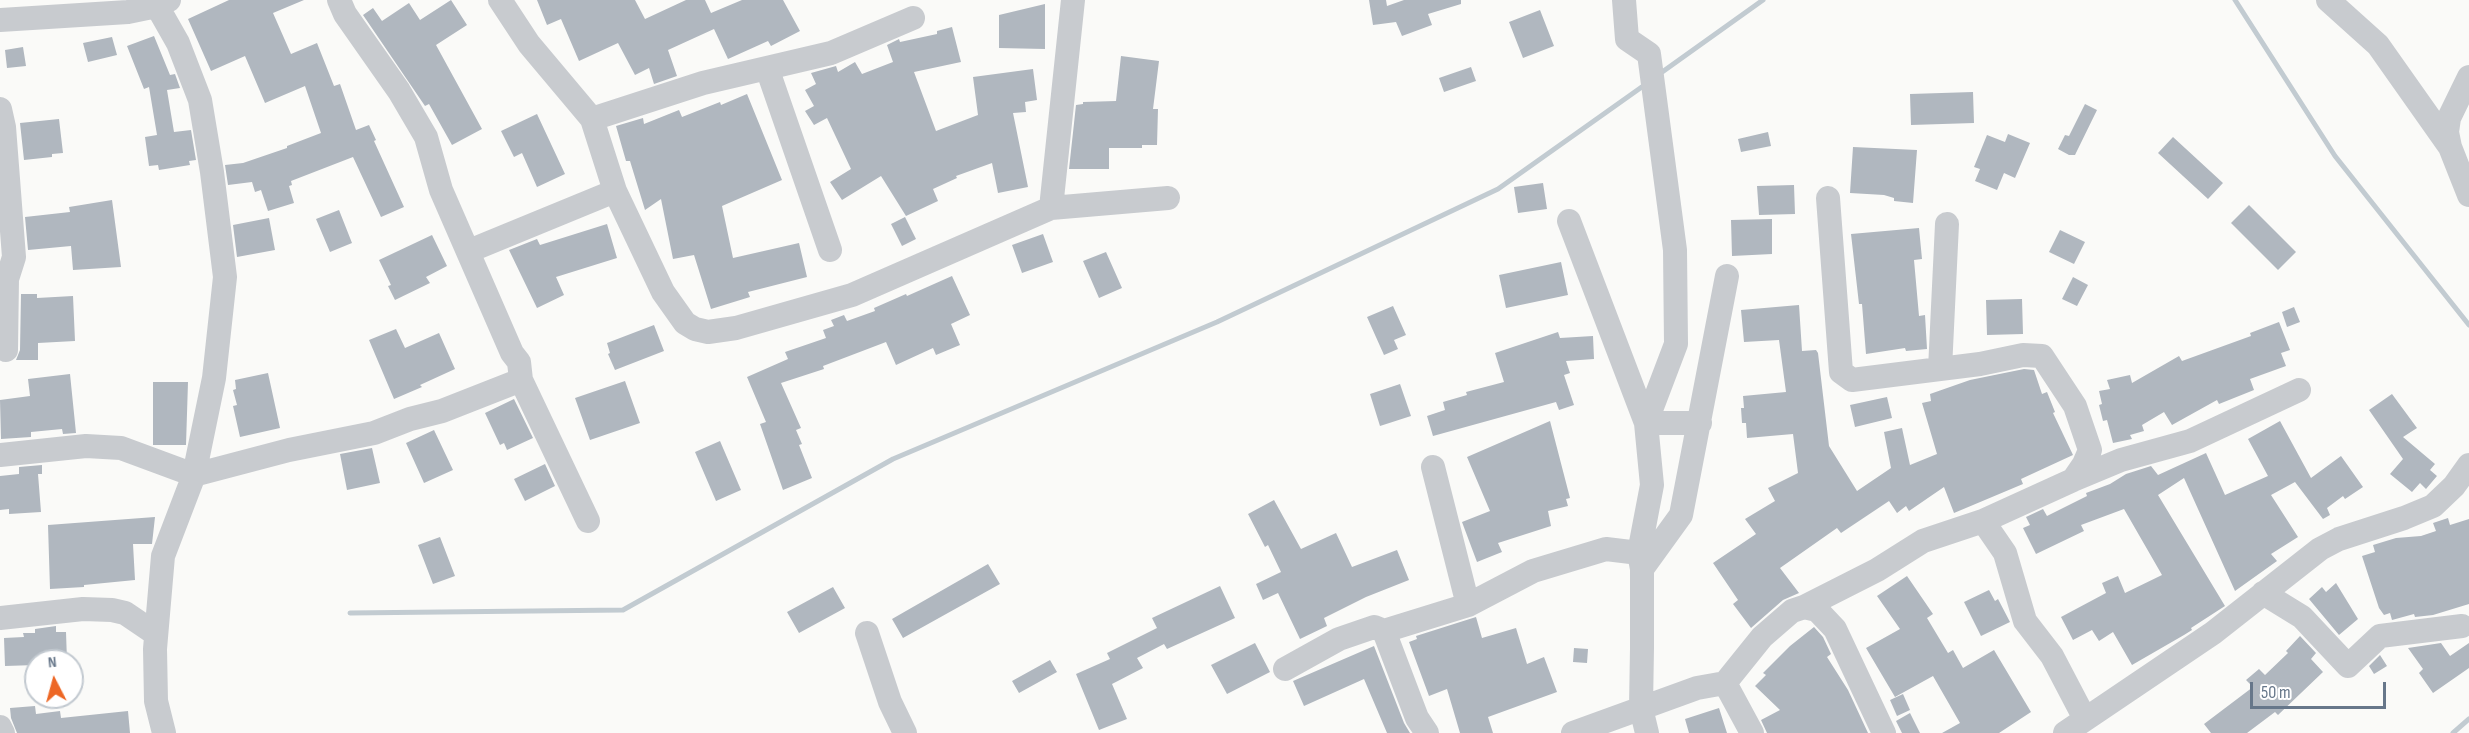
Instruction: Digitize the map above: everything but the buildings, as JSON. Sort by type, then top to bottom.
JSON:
[{"type":"street","points":[[339,0],[345,14],[399,91],[426,137],[441,189],[512,354],[519,362],[520,380],[588,520]]},
{"type":"street","points":[[500,0],[529,44],[592,119],[615,190],[663,292],[685,323],[695,329],[708,332],[736,328],[852,295],[1051,208],[1168,198]]},
{"type":"street","points":[[1051,208],[1072,0]]},
{"type":"street","points":[[1624,0],[1627,39],[1649,54],[1675,250],[1676,344],[1646,423]]},
{"type":"street","points":[[2328,0],[2378,45],[2450,147]]},
{"type":"street","points":[[0,21],[71,8],[128,12],[163,3],[200,100],[212,172],[225,277],[214,378],[194,475],[163,556],[156,634],[158,728]]},
{"type":"street","points":[[592,119],[703,83],[831,53],[913,18]]},
{"type":"street","points":[[767,68],[830,250]]},
{"type":"street","points":[[2469,77],[2449,118],[2447,132],[2450,147],[2469,195]]},
{"type":"street","points":[[0,109],[4,127],[14,256],[7,279],[6,350]]},
{"type":"street","points":[[469,251],[615,190]]},
{"type":"street","points":[[1828,198],[1841,372],[1852,380],[2023,356],[2043,356],[2075,406],[2090,450],[2073,480]]},
{"type":"street","points":[[1569,221],[1646,423],[1652,485],[1640,561],[1641,708],[1647,733]]},
{"type":"street","points":[[1940,369],[1947,224]]},
{"type":"street","points":[[1640,561],[1681,515],[1727,276]]},
{"type":"street","points":[[0,455],[86,446],[121,448],[194,475],[289,450],[374,433],[410,419],[442,411],[520,380]]},
{"type":"street","points":[[1573,733],[1697,688],[1725,683],[1762,638],[1792,611],[1877,570],[1923,541],[1983,521],[2121,460],[2190,441],[2299,390]]},
{"type":"street","points":[[1646,423],[1700,423]]},
{"type":"street","points":[[2065,733],[2213,633],[2320,549],[2433,506],[2454,486],[2469,465]]},
{"type":"street","points":[[1433,467],[1468,605]]},
{"type":"street","points":[[1983,521],[2005,553],[2025,621],[2052,657],[2085,719]]},
{"type":"street","points":[[1285,669],[1340,639],[1374,627],[1384,631],[1468,605],[1543,567],[1606,549],[1640,561]]},
{"type":"street","points":[[2263,593],[2302,617],[2348,666],[2380,636],[2462,626]]},
{"type":"street","points":[[1804,607],[1817,610],[1835,629],[1884,733]]},
{"type":"street","points":[[0,618],[83,609],[112,610],[125,613],[156,634]]},
{"type":"street","points":[[1384,631],[1417,718],[1427,733]]},
{"type":"street","points":[[867,633],[890,702],[904,733]]},
{"type":"street","points":[[1725,683],[1752,733]]},
{"type":"street","points":[[0,727],[3,733]]},
{"type":"waterway","points":[[1658,75],[1763,0]]},
{"type":"waterway","points":[[2235,0],[2335,156],[2469,325]]},
{"type":"waterway","points":[[350,613],[623,610],[893,459],[1217,322],[1498,189],[1646,84]]},
{"type":"waterway","points":[[2453,733],[2469,719]]}]
